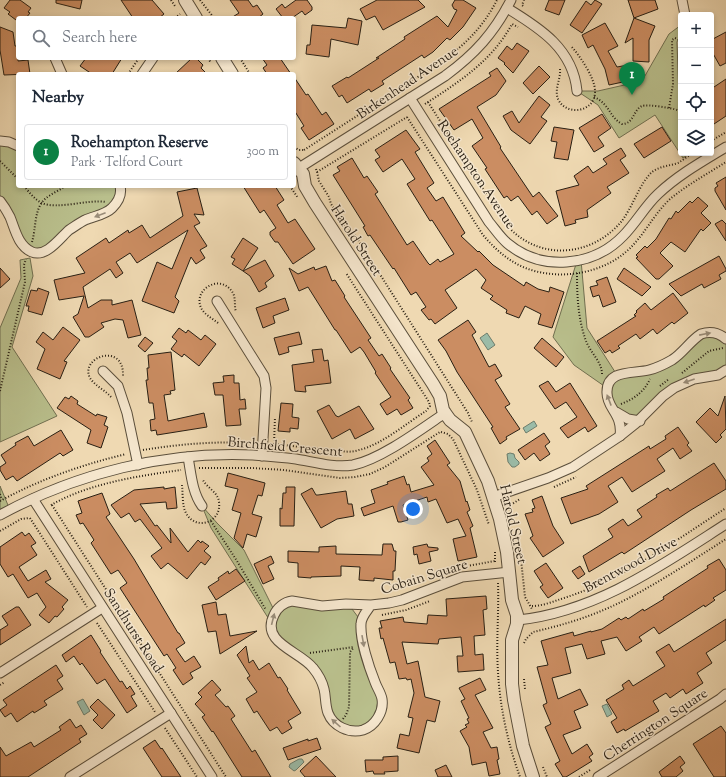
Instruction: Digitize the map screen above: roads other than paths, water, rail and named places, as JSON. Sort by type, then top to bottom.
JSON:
[{"type":"street","points":[[185,0],[195,16]]},
{"type":"street","points":[[682,0],[684,12]]},
{"type":"street","points":[[509,4],[542,31],[562,50],[574,71],[577,91]]},
{"type":"street","name":"Birkenhead Avenue","points":[[297,166],[445,76],[470,56],[494,30],[509,4]]},
{"type":"street","points":[[56,60],[61,72]]},
{"type":"street","points":[[143,72],[152,60]]},
{"type":"street","points":[[223,60],[231,72]]},
{"type":"street","name":"Roehampton Avenue","points":[[410,98],[489,222],[498,233],[507,243],[518,251],[540,260],[553,263],[585,259],[606,250],[623,236],[646,207],[663,189],[726,147]]},
{"type":"street","points":[[0,141],[9,142],[16,145]]},
{"type":"street","name":"Harold Street","points":[[297,166],[303,174],[305,186],[315,203],[433,384],[440,396],[443,410],[450,420],[466,432],[486,475],[505,539],[510,572],[512,600],[518,620]]},
{"type":"street","points":[[0,201],[9,216],[18,238],[25,247],[34,253],[48,249],[80,223],[104,214],[114,206],[121,193],[120,188]]},
{"type":"street","points":[[217,301],[264,376],[266,388],[262,456]]},
{"type":"street","points":[[620,436],[620,424],[616,410],[607,396],[611,380],[620,374],[650,370],[662,365],[676,357],[701,334],[719,334],[726,339]]},
{"type":"street","points":[[493,497],[560,474],[573,467],[640,421],[663,396],[680,385],[694,379],[718,376],[726,370]]},
{"type":"street","points":[[104,372],[118,386],[127,413],[138,465]]},
{"type":"street","points":[[616,410],[628,418],[640,421]]},
{"type":"street","name":"Birchfield Crescent","points":[[0,515],[33,499],[94,475],[138,465],[188,457],[226,454],[262,456],[339,466],[354,464],[374,457],[445,413]]},
{"type":"street","points":[[188,457],[194,492],[202,506]]},
{"type":"street","name":"Sandhurst Road","points":[[33,499],[212,777]]},
{"type":"street","name":"Brentwood Drive","points":[[518,620],[556,614],[608,594],[660,566],[726,524]]},
{"type":"street","name":"Cobain Square","points":[[371,605],[361,623],[368,665],[382,699],[381,710],[375,722],[363,730],[350,731],[337,725],[328,713],[324,688],[321,679],[314,668],[298,655],[282,646],[275,638],[272,628],[273,616],[280,606],[288,602],[298,601],[322,606],[346,604],[371,605],[402,600],[462,577],[510,572]]},
{"type":"street","points":[[346,604],[355,613],[361,623]]},
{"type":"street","points":[[0,673],[102,608]]},
{"type":"street","points":[[518,620],[512,640],[512,684],[521,739],[533,777]]},
{"type":"street","name":"Cherrington Square","points":[[598,777],[726,694]]},
{"type":"street","points":[[70,777],[171,713]]},
{"type":"place","name":"Roehampton Reserve","points":[[632,95]]}]
